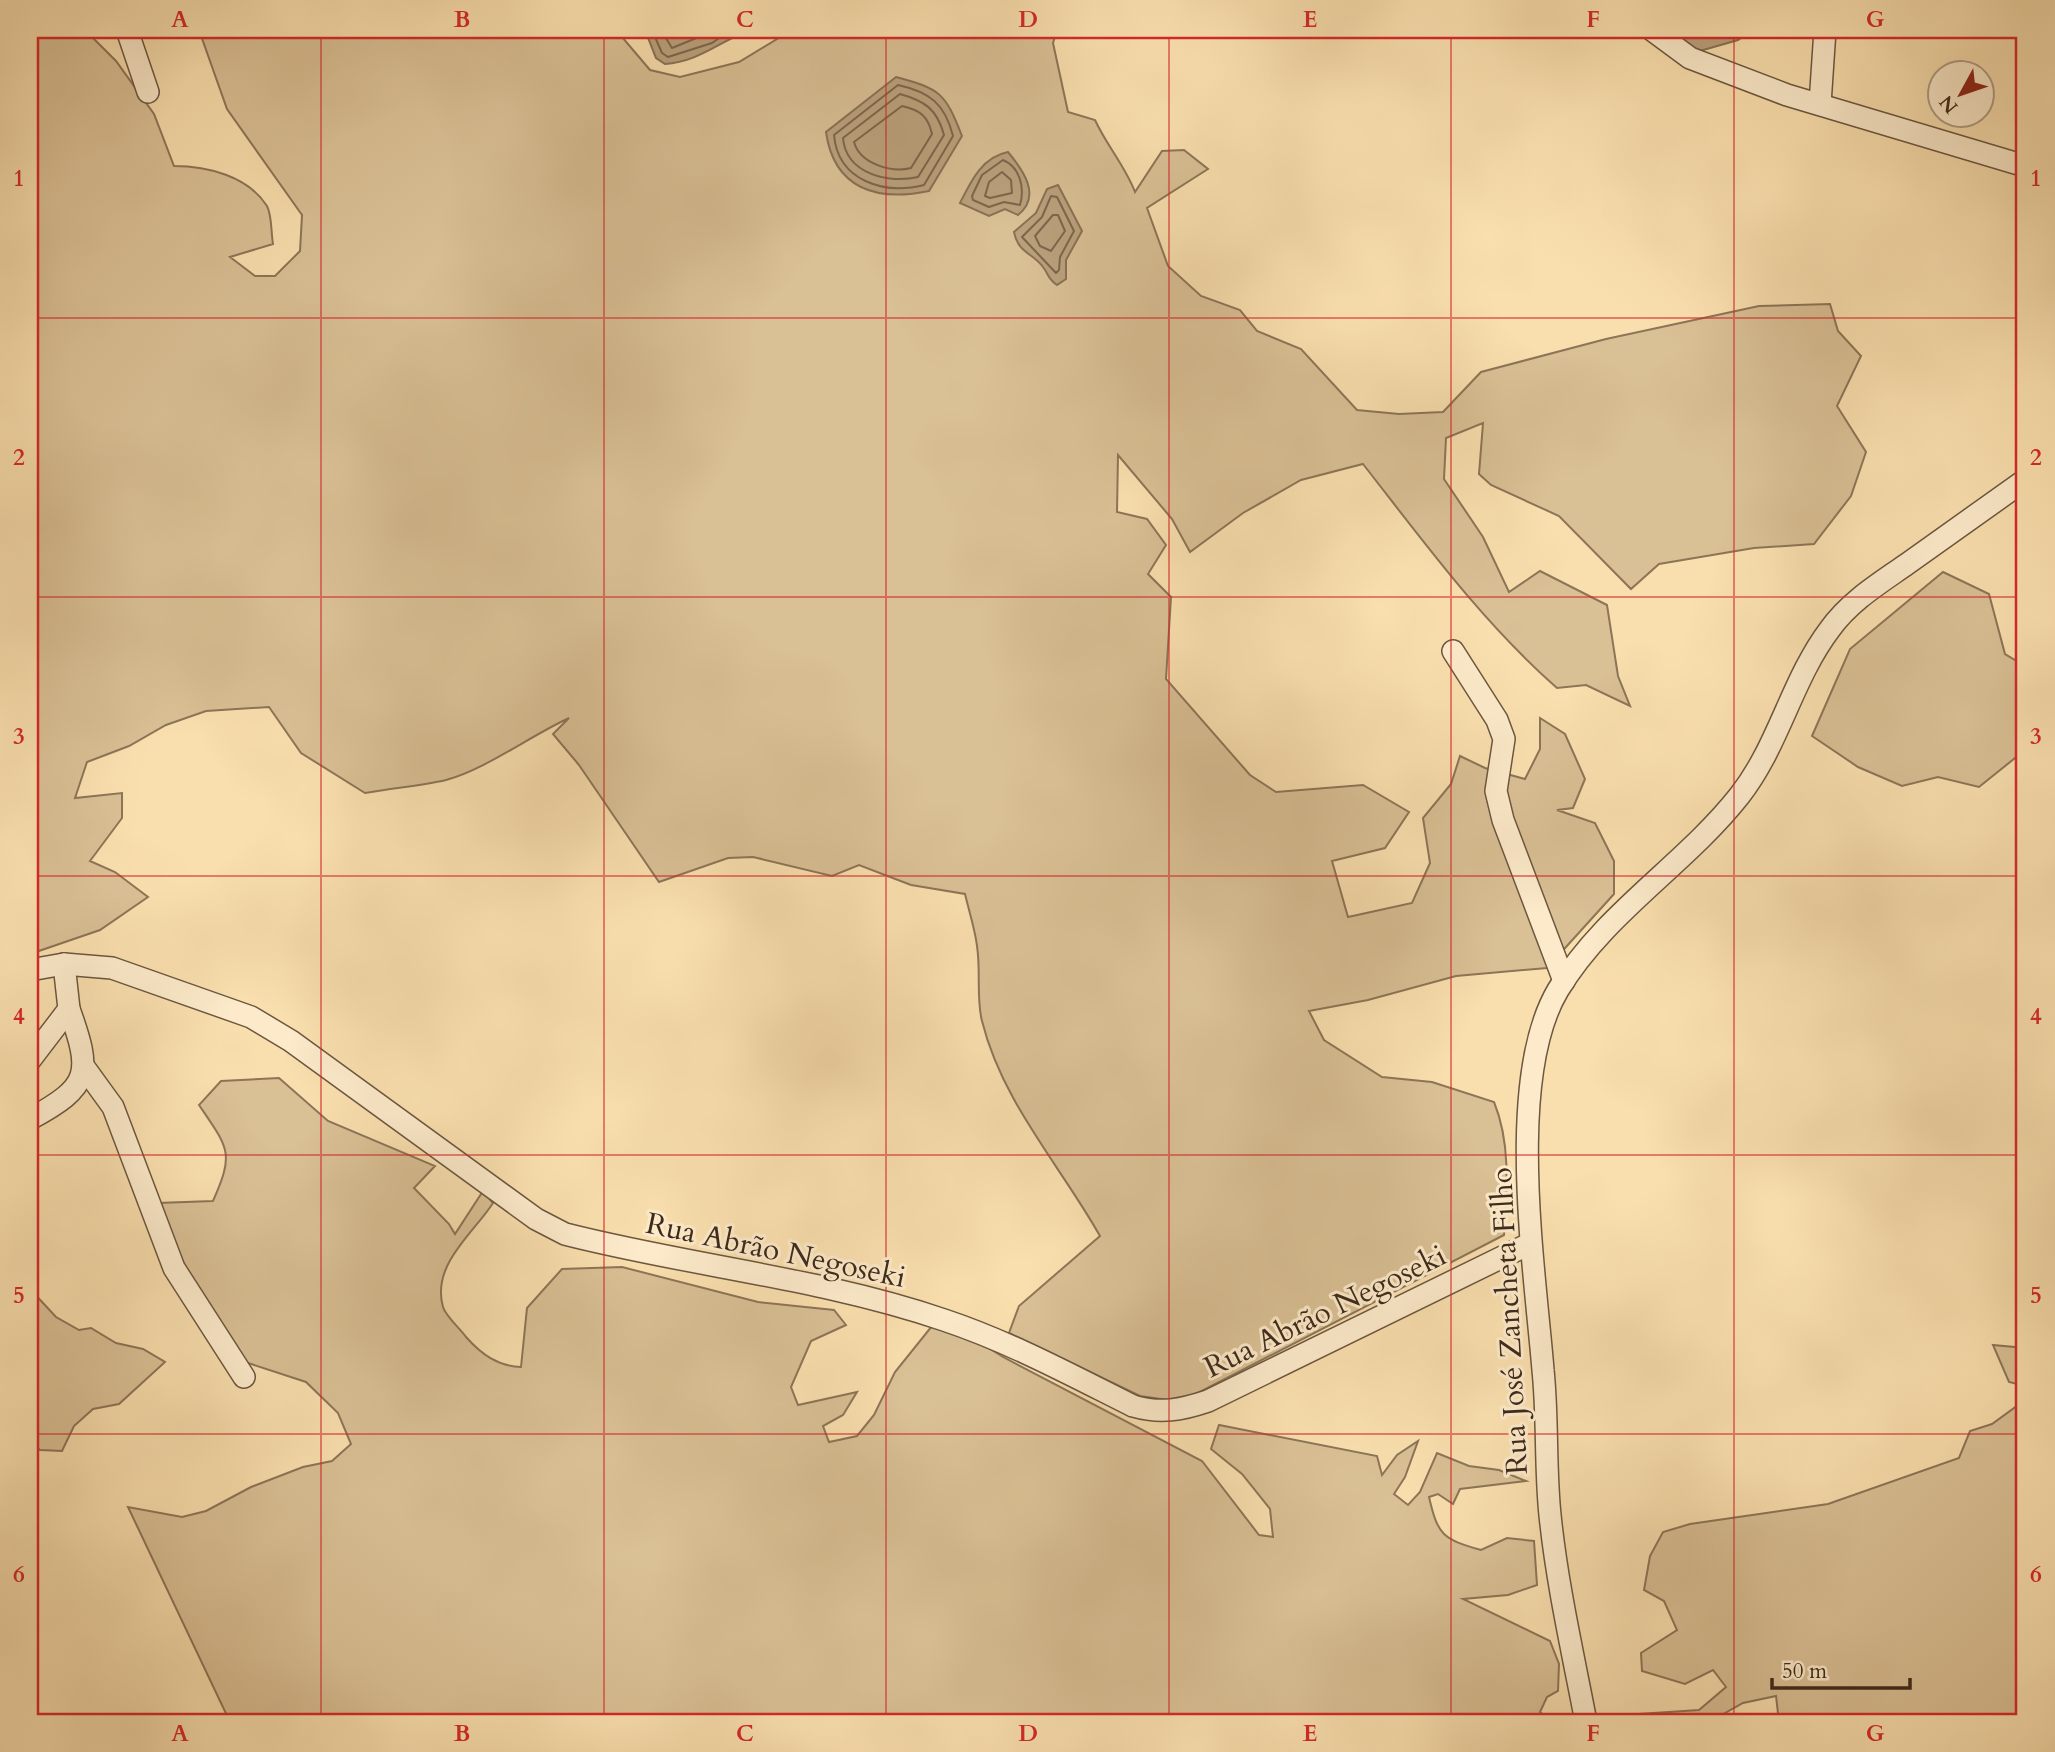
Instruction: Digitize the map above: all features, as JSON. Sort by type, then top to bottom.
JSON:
[{"type":"street","points":[[127,30],[148,92]]},
{"type":"street","points":[[1652,30],[1690,58],[1820,104],[2025,166]]},
{"type":"street","points":[[1820,104],[1825,30]]},
{"type":"street","name":"Rua José Zancheta Filho","points":[[1586,1722],[1549,1512],[1543,1367],[1529,1244],[1529,1147],[1535,1058],[1547,1015],[1564,981],[1604,929],[1703,838],[1744,790],[1819,645],[1842,614],[2025,480]]},
{"type":"street","points":[[1453,651],[1497,720],[1504,738],[1496,790],[1503,820],[1564,981]]},
{"type":"street","points":[[30,1119],[69,1095],[77,1087],[84,1067],[83,1050],[69,1009],[64,964]]},
{"type":"street","name":"Rua Abrão Negoseki","points":[[30,970],[64,964],[113,968],[251,1017],[291,1041],[536,1219],[565,1234],[780,1277],[941,1319],[993,1337],[1133,1406],[1156,1412],[1183,1409],[1208,1401],[1529,1244]]},
{"type":"street","points":[[30,1060],[69,1009]]},
{"type":"street","points":[[84,1067],[113,1107],[174,1268],[244,1377]]},
{"type":"shaded area","points":[[30,30],[85,30],[116,61],[154,114],[174,166],[200,168],[226,175],[249,187],[259,196],[269,210],[273,244],[230,257],[255,276],[275,276],[300,251],[302,215],[227,109],[199,30],[620,30],[622,37],[650,70],[680,77],[739,62],[792,30],[1057,30],[1053,43],[1068,112],[1095,120],[1135,192],[1162,151],[1184,150],[1208,169],[1147,208],[1168,266],[1201,296],[1240,310],[1257,331],[1301,349],[1357,410],[1399,414],[1443,412],[1481,372],[1606,339],[1759,306],[1830,304],[1838,331],[1861,356],[1837,406],[1866,452],[1851,496],[1814,544],[1754,548],[1659,564],[1631,589],[1559,516],[1491,485],[1479,474],[1483,423],[1446,438],[1444,479],[1483,537],[1509,592],[1540,571],[1607,605],[1618,676],[1630,706],[1586,685],[1557,688],[1479,609],[1363,464],[1301,480],[1243,513],[1190,552],[1172,519],[1118,455],[1117,512],[1147,519],[1166,545],[1148,574],[1171,597],[1166,679],[1250,775],[1276,792],[1363,785],[1409,812],[1385,848],[1332,861],[1348,917],[1412,903],[1430,863],[1423,818],[1451,784],[1460,756],[1485,768],[1525,779],[1540,749],[1540,718],[1565,734],[1585,779],[1573,808],[1557,810],[1595,823],[1614,861],[1614,894],[1547,968],[1456,976],[1368,1000],[1309,1011],[1324,1040],[1382,1077],[1432,1082],[1494,1102],[1505,1150],[1507,1184],[1504,1235],[1194,1395],[1175,1401],[1140,1396],[1009,1333],[1019,1306],[1100,1236],[1033,1132],[1003,1079],[991,1051],[980,1012],[977,946],[965,894],[911,885],[859,865],[832,876],[753,857],[728,858],[659,882],[579,765],[553,734],[569,718],[461,775],[436,782],[365,793],[301,753],[269,707],[206,711],[166,725],[129,746],[87,762],[75,798],[122,793],[122,818],[90,861],[115,872],[148,897],[100,930],[30,954]]},
{"type":"shaded area","points":[[1943,572],[1989,594],[2005,654],[2025,666],[2025,750],[1979,787],[1938,777],[1902,786],[1858,767],[1812,736],[1850,649]]},
{"type":"shaded area","points":[[279,1078],[328,1121],[435,1166],[414,1188],[449,1224],[455,1234],[483,1191],[493,1203],[448,1264],[441,1292],[443,1307],[450,1319],[478,1349],[498,1362],[521,1367],[527,1308],[562,1269],[622,1267],[758,1302],[834,1310],[846,1325],[811,1341],[791,1387],[798,1405],[857,1392],[843,1415],[823,1426],[829,1442],[857,1436],[874,1415],[895,1372],[932,1326],[973,1338],[1003,1357],[1202,1461],[1259,1535],[1273,1537],[1270,1509],[1242,1474],[1211,1449],[1219,1425],[1377,1456],[1382,1475],[1397,1455],[1418,1441],[1405,1477],[1394,1494],[1408,1505],[1420,1492],[1437,1453],[1469,1466],[1499,1470],[1526,1481],[1460,1489],[1453,1504],[1438,1494],[1429,1497],[1439,1528],[1458,1543],[1481,1550],[1507,1538],[1534,1541],[1537,1585],[1508,1595],[1463,1599],[1550,1641],[1559,1664],[1558,1691],[1547,1697],[1540,1712],[1550,1721],[1562,1719],[1564,1722],[230,1722],[128,1507],[182,1517],[206,1511],[251,1487],[303,1467],[332,1461],[351,1444],[338,1413],[306,1382],[245,1362],[202,1298],[167,1231],[158,1203],[213,1201],[224,1171],[225,1151],[217,1131],[199,1105],[221,1081]]},
{"type":"shaded area","points":[[30,1289],[56,1317],[79,1330],[91,1328],[116,1343],[143,1349],[165,1362],[119,1404],[93,1409],[74,1426],[62,1451],[40,1450],[30,1441]]},
{"type":"shaded area","points":[[1993,1345],[2025,1348],[2025,1386],[2009,1382]]},
{"type":"shaded area","points":[[2025,1400],[2025,1493],[2016,1506],[2025,1545],[2025,1722],[1779,1722],[1776,1696],[1743,1703],[1709,1722],[1611,1722],[1609,1716],[1699,1710],[1726,1687],[1713,1670],[1685,1684],[1642,1671],[1641,1653],[1677,1630],[1664,1601],[1644,1590],[1650,1556],[1663,1532],[1690,1524],[1828,1504],[1959,1458],[1970,1431],[1992,1424]]},
{"type":"water","points":[[645,30],[751,30],[689,59],[665,64],[656,58]]},
{"type":"water","points":[[1675,30],[1752,30],[1738,40],[1693,53],[1681,45]]},
{"type":"water","points":[[896,77],[923,85],[939,95],[951,110],[962,136],[929,191],[892,194],[861,187],[848,179],[838,167],[831,151],[826,132]]},
{"type":"water","points":[[1008,152],[1028,183],[1029,200],[1025,208],[1018,215],[1005,209],[989,216],[960,203],[984,165]]},
{"type":"water","points":[[1058,185],[1082,231],[1066,260],[1066,279],[1057,285],[1039,262],[1019,244],[1014,232],[1036,213],[1047,189]]}]
